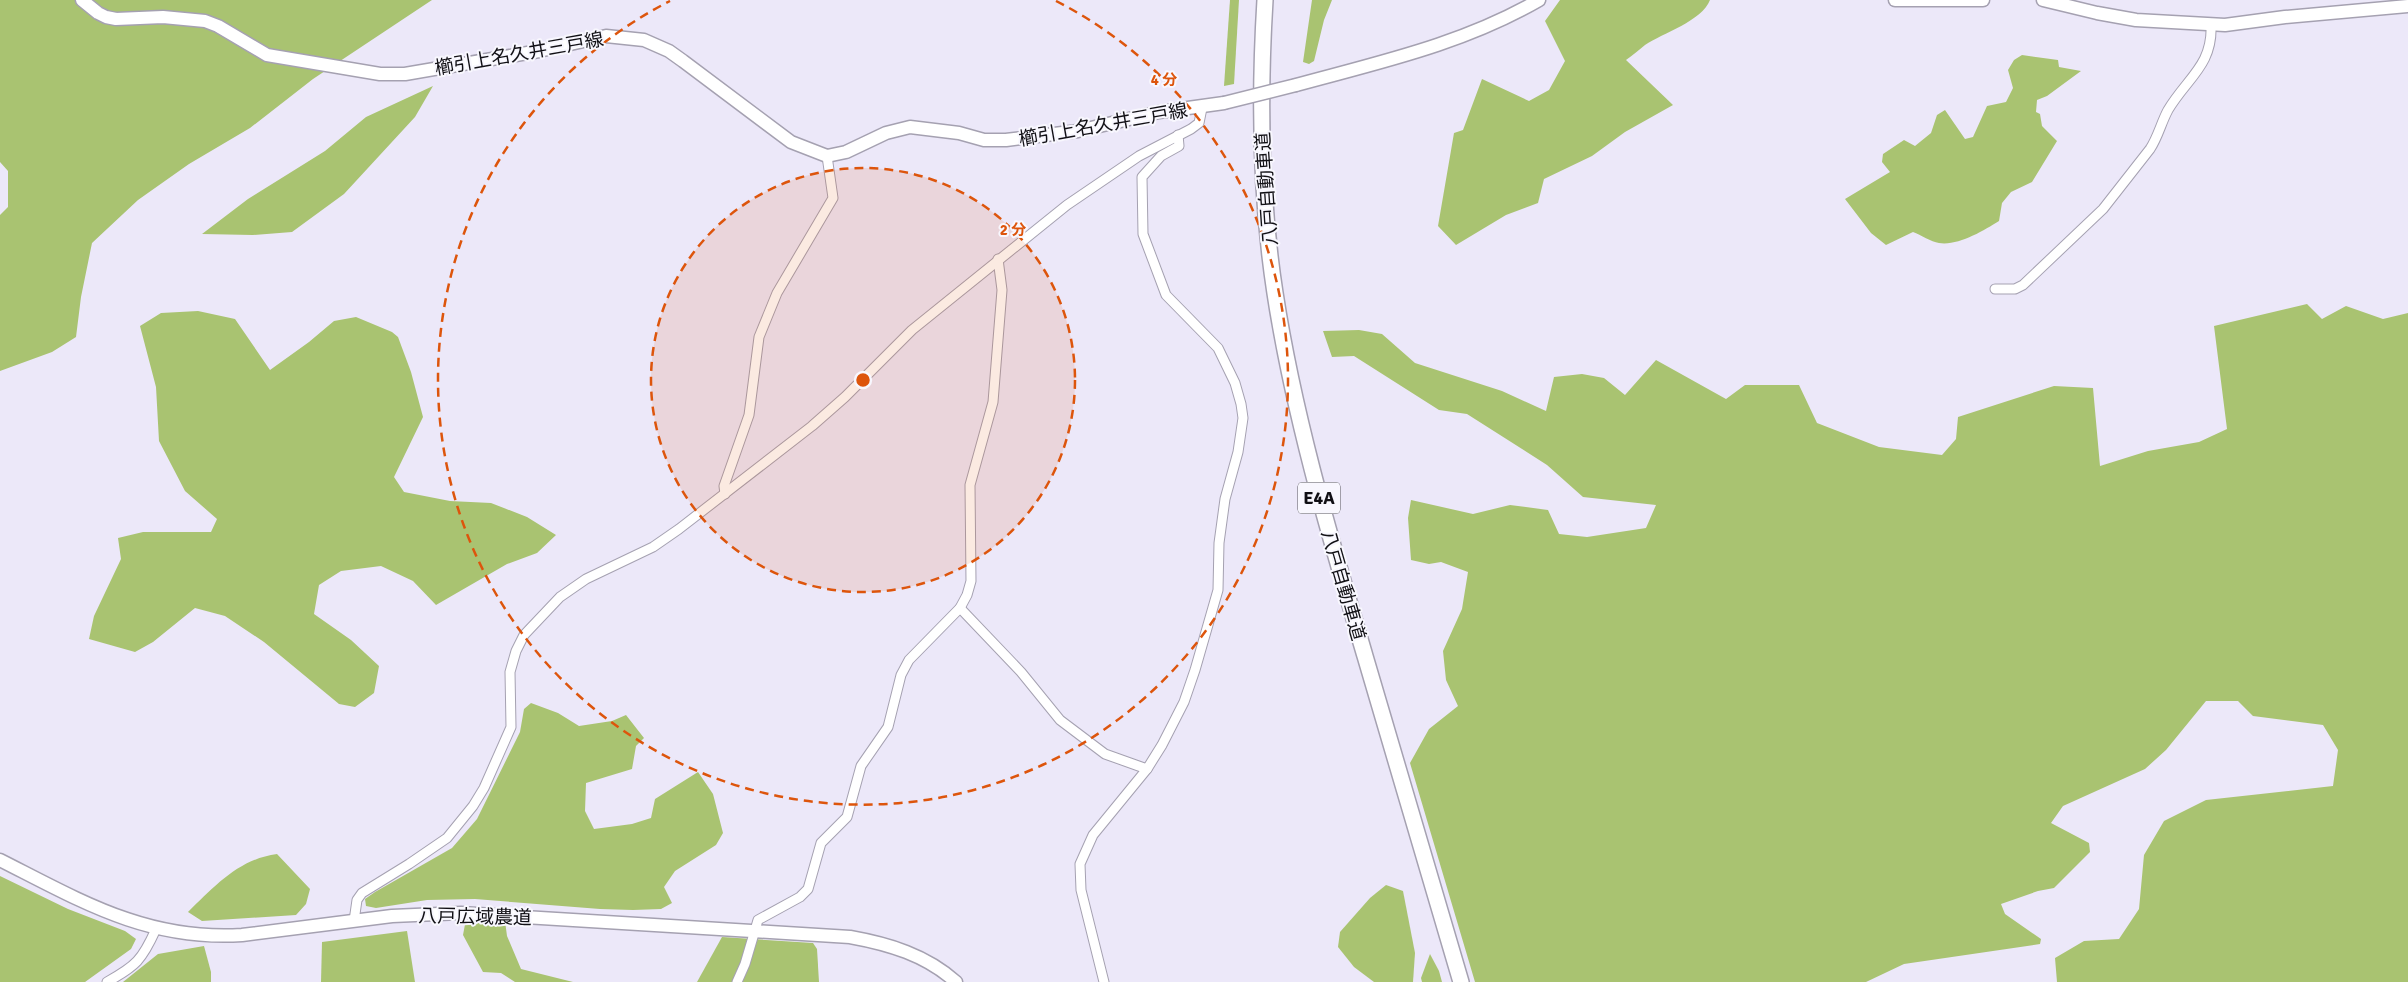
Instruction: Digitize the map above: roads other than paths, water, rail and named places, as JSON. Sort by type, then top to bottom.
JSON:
[{"type":"highway","name":"八戸自動車道","points":[[1256,0],[1253,128],[1256,196],[1266,288],[1278,358],[1309,493],[1453,982]]},
{"type":"highway","name":"八戸自動車道","points":[[1265,0],[1261,122],[1264,194],[1274,291],[1286,357],[1317,492],[1461,982]]},
{"type":"main road","name":"櫛引上名久井三戸線","points":[[82,0],[106,17],[116,19],[163,17],[204,21],[218,26],[267,55],[380,74],[405,74],[539,51],[594,37],[618,36],[644,40],[669,51],[791,142],[827,156],[846,152],[886,133],[910,127],[959,133],[984,140],[1006,140],[1078,131],[1159,112],[1202,108],[1296,85],[1457,40],[1501,22],[1539,0]]},
{"type":"main road","points":[[1895,0],[1983,0]]},
{"type":"main road","points":[[2043,0],[2136,20],[2211,24],[2240,24],[2284,17],[2408,6]]},
{"type":"main road","name":"八戸広域農道","points":[[0,860],[104,912],[156,929],[216,936],[354,920],[421,914],[461,913],[755,930],[850,937],[888,944],[924,960],[956,982]]},
{"type":"street","points":[[1995,289],[2015,289],[2023,285],[2103,209],[2153,145],[2167,112],[2206,60],[2212,36],[2211,24]]},
{"type":"street","points":[[354,920],[357,900],[362,893],[410,864],[447,838],[474,806],[512,727],[510,672],[516,651],[530,629],[573,586],[654,547],[725,494],[812,426],[845,397],[912,330],[998,259],[1105,178],[1139,156],[1199,123],[1202,108]]},
{"type":"street","points":[[1104,982],[1082,890],[1080,864],[1093,835],[1147,769],[1184,702],[1210,624],[1218,590],[1219,543],[1225,499],[1238,452],[1243,418],[1242,404],[1218,348],[1166,295],[1143,234],[1142,177],[1161,156],[1179,146],[1178,136]]},
{"type":"street","points":[[725,494],[724,486],[748,415],[758,337],[781,286],[833,198],[827,156]]},
{"type":"street","points":[[737,982],[745,964],[758,920],[790,904],[808,889],[821,843],[846,817],[851,806],[856,778],[888,727],[901,675],[909,660],[960,608],[967,595],[971,580],[970,485],[992,402],[1002,290],[998,259]]},
{"type":"street","points":[[960,608],[1021,672],[1060,720],[1105,754],[1147,769]]},
{"type":"street","points":[[106,982],[123,973],[144,955],[156,929]]}]
